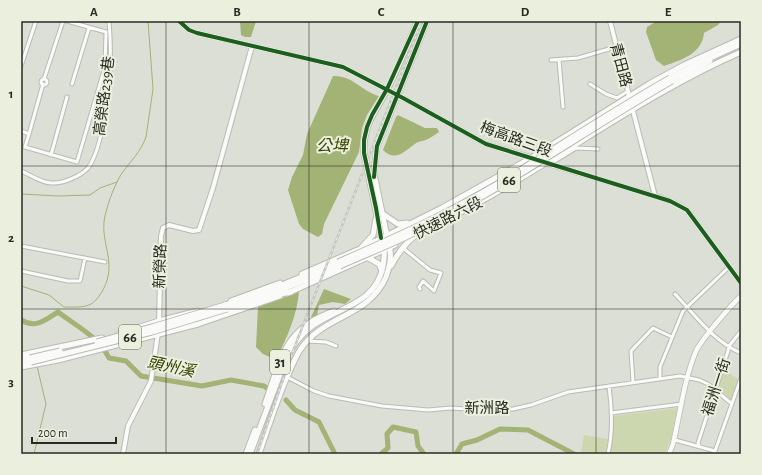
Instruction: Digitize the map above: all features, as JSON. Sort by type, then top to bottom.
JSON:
[{"type":"main road","name":"31","points":[[250,454],[285,361],[292,348],[304,332],[312,326],[354,304],[364,297],[373,288],[382,272],[385,250],[381,238],[364,154],[364,140],[372,115],[387,89],[418,21]]},
{"type":"main road","name":"31","points":[[384,281],[390,266],[390,247],[375,185],[374,165],[377,146],[427,21]]},
{"type":"main road","name":"快速路六段","points":[[159,321],[212,307],[288,280],[360,249],[416,222],[531,158],[629,94],[684,65],[741,39]]},
{"type":"main road","name":"66","points":[[339,264],[444,213],[498,183],[625,104],[670,78],[695,64],[741,44]]},
{"type":"main road","name":"66","points":[[21,364],[152,332],[258,297],[419,231],[500,186],[672,81],[695,68],[741,48]]},
{"type":"main road","name":"快速路六段","points":[[157,334],[198,324],[291,292],[385,250],[481,202],[548,164],[633,108],[741,52]]},
{"type":"main road","points":[[360,249],[372,235],[376,221],[376,208]]},
{"type":"main road","points":[[383,214],[398,224],[416,222]]},
{"type":"main road","name":"31","points":[[263,454],[287,378],[295,359],[307,341],[322,328],[365,304],[378,291],[402,248],[419,233]]},
{"type":"main road","points":[[367,257],[379,264],[382,272]]},
{"type":"main road","points":[[258,297],[288,280]]},
{"type":"main road","points":[[258,297],[291,292]]},
{"type":"main road","points":[[669,454],[675,440],[688,377],[697,351],[741,296]]},
{"type":"main road","name":"31","points":[[246,454],[280,361],[292,338],[298,331],[317,317],[354,304]]},
{"type":"main road","name":"66","points":[[21,359],[106,340],[226,307]]},
{"type":"main road","name":"66","points":[[21,355],[91,341],[159,321]]},
{"type":"main road","name":"66","points":[[21,367],[58,360],[157,334]]},
{"type":"main road","name":"31","points":[[259,454],[287,378]]},
{"type":"street","points":[[21,66],[36,21]]},
{"type":"street","points":[[63,21],[44,79],[41,81],[43,84],[25,147],[77,162],[105,67],[106,32],[67,21]]},
{"type":"street","name":"高榮路239巷","points":[[21,171],[45,182],[58,183],[64,182],[82,173],[90,164],[99,143],[104,119],[110,61],[109,21]]},
{"type":"street","name":"梅高路三段","points":[[179,21],[189,30],[197,33],[343,67],[387,89],[486,144],[670,201],[686,210],[741,283]]},
{"type":"street","name":"青田路","points":[[610,21],[655,196]]},
{"type":"street","points":[[72,84],[89,28]]},
{"type":"street","name":"新榮路","points":[[123,454],[129,422],[152,381],[159,321],[162,228],[169,225],[193,231],[199,230],[213,188],[252,46]]},
{"type":"street","points":[[550,60],[578,58],[616,47]]},
{"type":"street","points":[[559,60],[563,107]]},
{"type":"street","points":[[590,84],[606,94],[617,98],[629,94]]},
{"type":"street","points":[[51,154],[67,97]]},
{"type":"street","points":[[21,131],[29,134]]},
{"type":"street","points":[[548,164],[576,148],[598,150]]},
{"type":"street","points":[[21,246],[105,262]]},
{"type":"street","points":[[402,248],[430,270],[441,273],[434,291],[423,281],[419,287],[420,289]]},
{"type":"street","points":[[21,271],[68,281],[80,282],[86,258]]},
{"type":"street","points":[[660,378],[660,367],[681,315],[729,267]]},
{"type":"street","points":[[675,294],[711,332],[741,353]]},
{"type":"street","points":[[633,382],[631,351],[653,328],[672,337]]},
{"type":"street","name":"福洲一街","points":[[699,446],[698,443],[729,346],[741,331]]},
{"type":"street","points":[[307,341],[326,342],[336,346]]},
{"type":"street","name":"新洲路","points":[[287,378],[314,391],[329,396],[382,406],[428,410],[451,408],[483,410],[513,409],[531,405],[568,392],[660,378],[680,376],[688,377]]},
{"type":"street","points":[[688,377],[704,382],[732,404]]},
{"type":"street","points":[[675,440],[699,446],[714,453],[741,378]]},
{"type":"street","points":[[608,454],[611,413],[609,386]]},
{"type":"street","points":[[611,413],[682,404]]},
{"type":"shaded area","points":[[723,369],[739,380],[732,399],[730,399],[718,388]]},
{"type":"shaded area","points":[[678,408],[671,438],[664,454],[610,454],[614,416]]},
{"type":"shaded area","points":[[584,435],[608,439],[606,454],[579,454],[579,452],[581,453]]},
{"type":"water","points":[[240,21],[256,21],[251,37],[241,35]]},
{"type":"water","points":[[657,21],[721,21],[718,25],[704,33],[699,46],[690,55],[664,66],[656,60],[646,32],[647,27]]},
{"type":"water","name":"公埤","points":[[333,76],[346,78],[379,96],[367,115],[362,128],[359,152],[324,224],[322,234],[318,237],[303,229],[299,224],[288,190],[292,177],[303,155],[307,134]]},
{"type":"water","name":"公埤","points":[[398,115],[425,128],[437,128],[439,132],[428,139],[416,143],[401,154],[388,154],[383,150]]},
{"type":"water","points":[[324,289],[351,299],[345,304],[333,302],[319,305],[317,316],[311,317]]},
{"type":"water","points":[[299,292],[291,326],[276,359],[263,354],[256,347],[258,307]]},
{"type":"waterway","points":[[21,286],[49,295],[64,307],[78,307],[93,303],[103,290],[109,269],[109,260],[104,232],[107,207],[119,177],[139,151],[146,137],[153,89],[148,21]]},
{"type":"waterway","points":[[21,194],[58,196],[90,195],[100,188],[117,182]]},
{"type":"waterway","name":"頭州溪","points":[[21,320],[26,323],[36,324],[58,312],[93,338],[105,351],[109,358],[126,361],[141,376],[202,386],[231,380],[264,386],[268,389]]},
{"type":"waterway","points":[[34,454],[46,404],[37,366]]},
{"type":"waterway","name":"頭州溪","points":[[286,400],[295,410],[319,422],[335,454]]},
{"type":"waterway","points":[[381,454],[388,448],[387,434],[393,427],[416,432],[418,446],[424,454]]},
{"type":"waterway","points":[[456,454],[462,444],[477,440],[500,429],[528,430],[574,454]]},
{"type":"railway","points":[[257,454],[293,351],[422,21]]},
{"type":"cycle path","points":[[179,21],[189,30],[197,33],[343,67],[486,144],[670,201],[687,210],[741,283]]},
{"type":"cycle path","points":[[381,238],[364,153],[364,140],[372,115],[387,89],[418,21]]},
{"type":"cycle path","points":[[374,177],[377,146],[427,21]]}]
